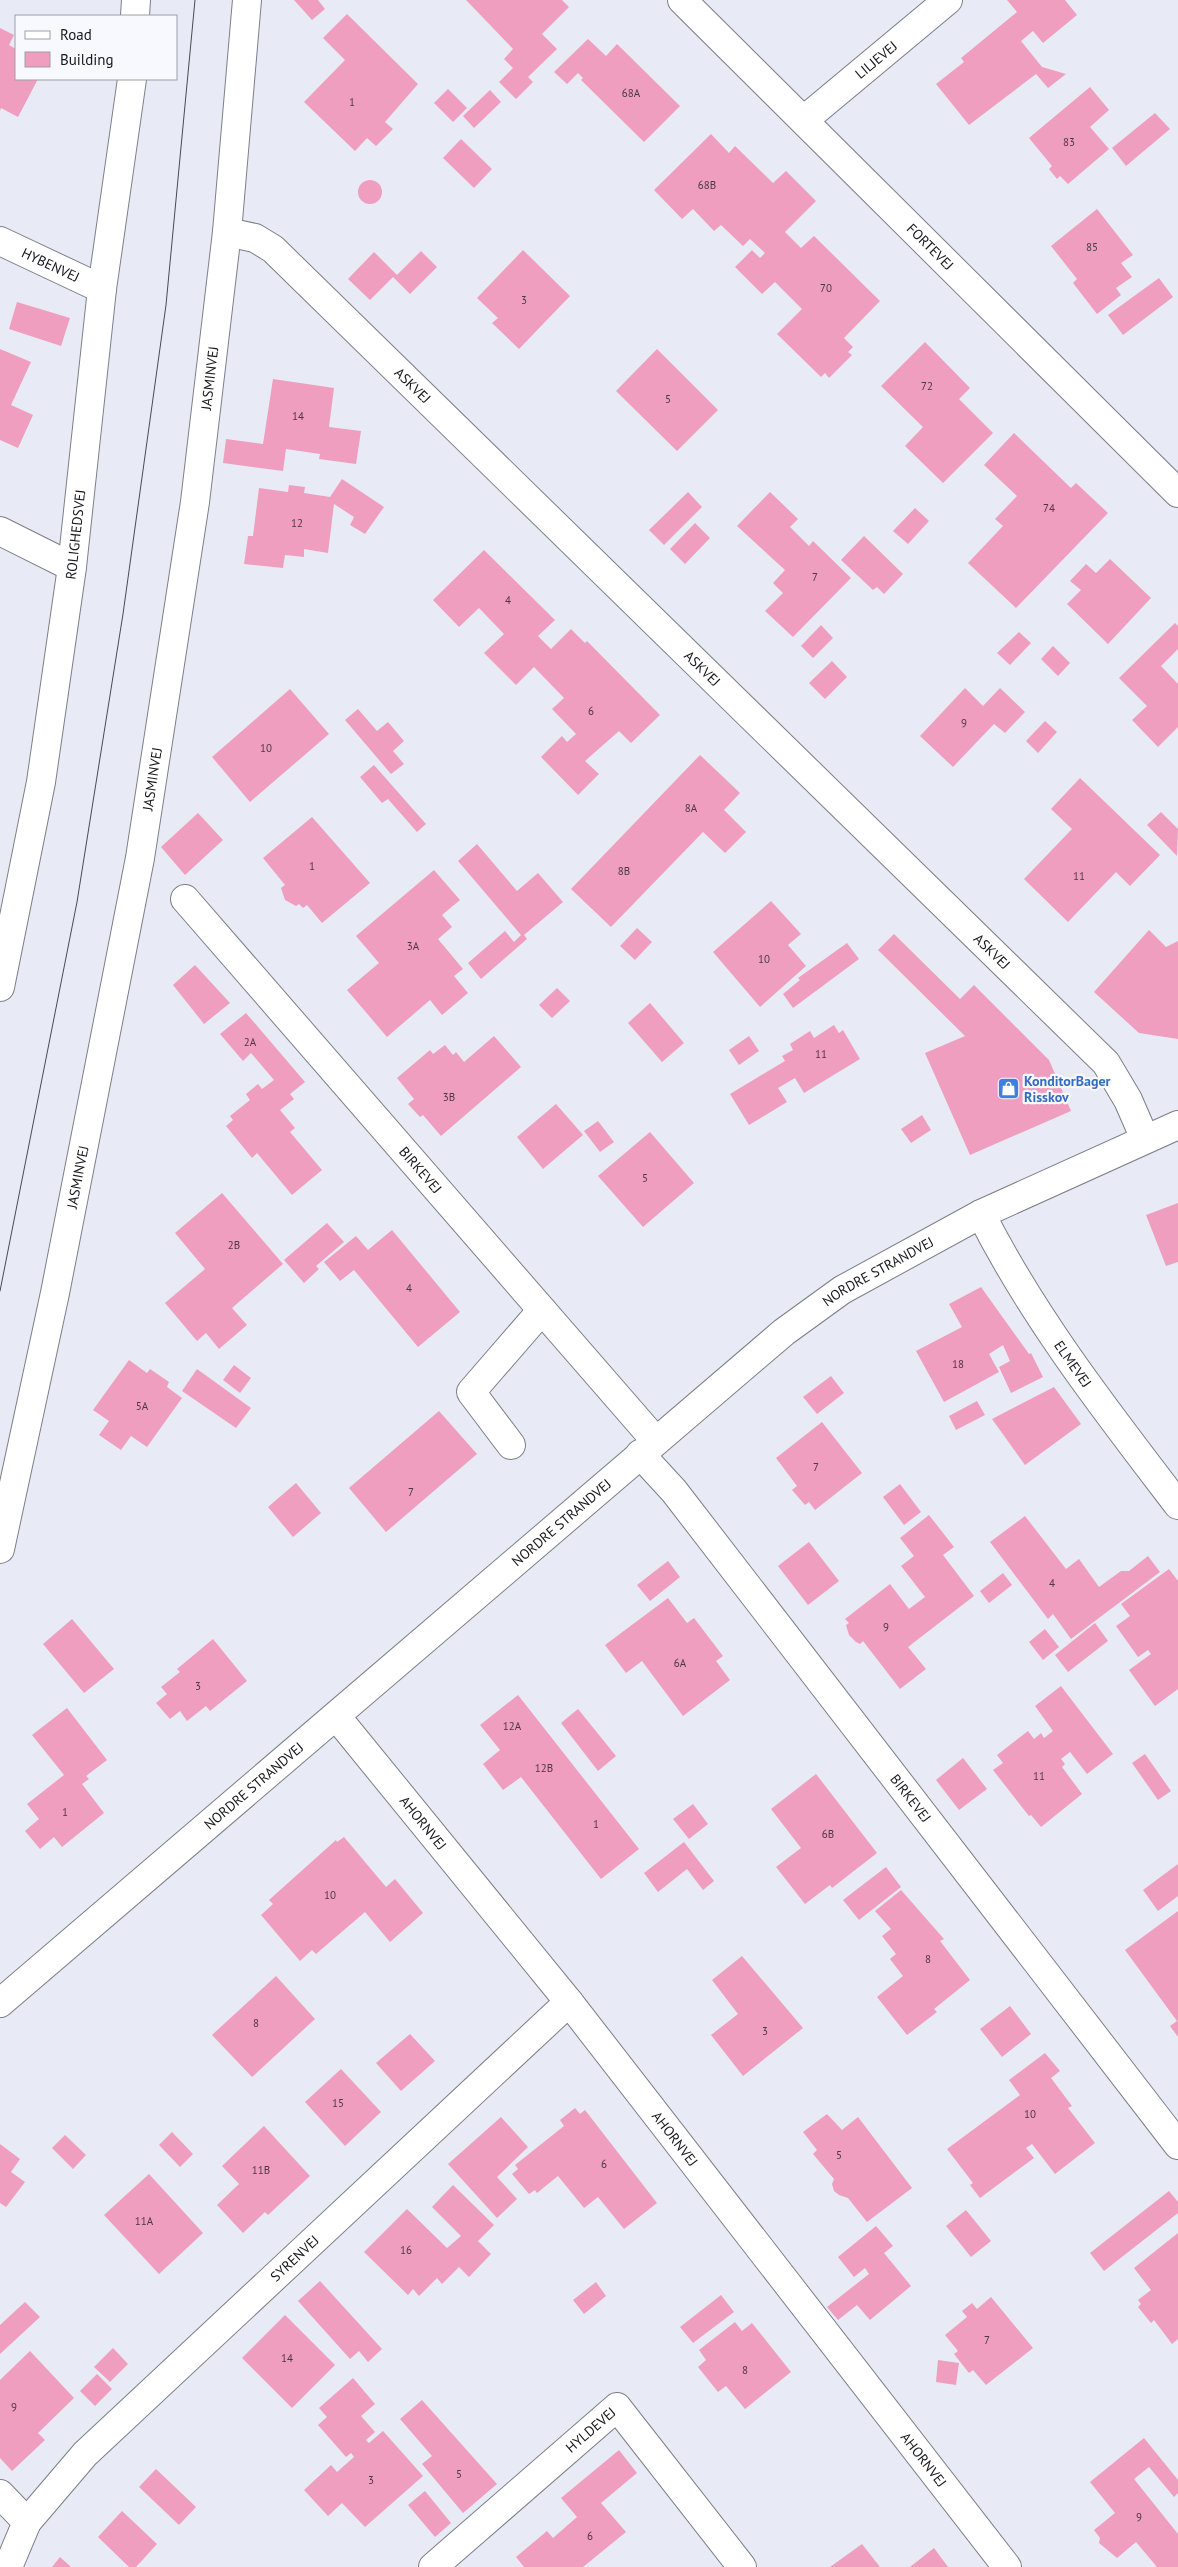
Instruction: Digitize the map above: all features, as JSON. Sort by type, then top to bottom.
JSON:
[{"type":"street","points":[[135,15],[136,0]]},
{"type":"street","name":"JASMINVEJ","points":[[0,1549],[55,1293],[140,858],[195,502],[227,232],[247,0]]},
{"type":"street","name":"FORTEVEJ","points":[[682,0],[1178,493]]},
{"type":"street","name":"LILJEVEJ","points":[[804,120],[948,0]]},
{"type":"street","name":"ROLIGHEDSVEJ","points":[[0,987],[41,782],[72,567],[102,289],[132,80]]},
{"type":"street","name":"ASKVEJ","points":[[227,232],[255,238],[273,249],[1106,1063],[1128,1100],[1145,1139]]},
{"type":"street","name":"HYBENVEJ","points":[[0,240],[102,289]]},
{"type":"street","points":[[0,531],[72,567]]},
{"type":"street","name":"BIRKEVEJ","points":[[185,899],[542,1310],[648,1447],[674,1491],[1178,2145]]},
{"type":"street","name":"NORDRE STRANDVEJ","points":[[0,2003],[784,1332],[842,1290],[981,1214],[1178,1125]]},
{"type":"street","name":"ELMEVEJ","points":[[981,1214],[1005,1261],[1090,1388],[1178,1505]]},
{"type":"street","points":[[511,1445],[471,1392],[542,1310]]},
{"type":"street","name":"AHORNVEJ","points":[[336,1716],[569,2002],[1007,2567]]},
{"type":"street","name":"SYRENVEJ","points":[[8,2567],[27,2522],[85,2454],[569,2002]]},
{"type":"street","name":"HYLDEVEJ","points":[[433,2567],[617,2407],[742,2567]]},
{"type":"street","points":[[0,2494],[27,2522]]},
{"type":"building","points":[[294,0],[318,0],[325,9],[312,20]]},
{"type":"building","points":[[466,0],[562,0],[569,7],[542,34],[557,49],[528,77],[533,82],[516,99],[499,82],[513,68],[504,59],[513,49]]},
{"type":"building","points":[[1007,0],[1065,0],[1077,15],[1043,43],[1033,31],[1021,41],[1042,67],[1066,74],[1048,88],[1036,74],[969,125],[936,84],[964,62],[961,58],[1017,12]]},
{"type":"building","points":[[347,14],[418,84],[385,122],[393,129],[376,146],[367,138],[355,151],[304,102],[345,60],[323,38]]},
{"type":"building","points":[[0,28],[14,35],[9,45],[15,48],[15,80],[37,80],[18,117],[1,108],[0,111]]},
{"type":"building","points":[[588,39],[606,56],[617,44],[680,106],[644,142],[581,80],[583,78],[578,73],[567,84],[554,72]]},
{"type":"building","points":[[1090,87],[1109,110],[1090,127],[1109,149],[1068,184],[1060,176],[1057,179],[1049,169],[1052,166],[1029,138]]},
{"type":"building","points":[[448,89],[467,108],[453,122],[434,103]]},
{"type":"building","points":[[490,90],[501,102],[474,128],[463,116]]},
{"type":"building","points":[[1155,113],[1170,129],[1126,166],[1112,148]]},
{"type":"building","points":[[711,134],[729,153],[735,146],[773,183],[786,171],[816,201],[785,232],[801,248],[814,236],[880,301],[844,338],[853,347],[848,352],[852,355],[829,378],[825,373],[821,377],[777,334],[802,309],[775,282],[762,294],[735,267],[752,250],[760,258],[765,253],[750,239],[743,246],[721,225],[714,231],[693,209],[682,219],[654,190]]},
{"type":"building","points":[[461,139],[492,169],[474,188],[443,158]]},
{"type":"building","points":[[370,180],[379,183],[382,192],[379,201],[370,204],[361,201],[358,192],[361,183]]},
{"type":"building","points":[[1097,209],[1133,255],[1121,263],[1132,277],[1116,288],[1121,295],[1097,314],[1073,283],[1077,279],[1051,246]]},
{"type":"building","points":[[523,250],[570,296],[519,349],[492,323],[498,318],[477,298]]},
{"type":"building","points":[[421,251],[437,267],[410,294],[393,277],[370,300],[348,279],[374,252],[397,275]]},
{"type":"building","points":[[1159,278],[1173,297],[1123,335],[1108,315]]},
{"type":"building","points":[[17,302],[70,318],[61,346],[9,329]]},
{"type":"building","points":[[925,342],[970,388],[959,399],[993,433],[943,483],[905,446],[923,427],[881,386]]},
{"type":"building","points":[[0,349],[31,362],[11,405],[33,415],[18,448],[0,440]]},
{"type":"building","points":[[657,349],[718,410],[677,451],[616,391]]},
{"type":"building","points":[[273,379],[334,388],[329,427],[361,431],[356,464],[319,459],[320,454],[286,449],[283,471],[223,463],[226,439],[263,444]]},
{"type":"building","points":[[1014,433],[1071,488],[1076,483],[1108,513],[1016,608],[968,563],[1003,526],[995,519],[1017,496],[984,465]]},
{"type":"building","points":[[342,479],[384,507],[365,534],[350,525],[354,517],[334,504],[328,553],[304,549],[304,557],[285,555],[283,568],[244,564],[248,536],[253,536],[259,488],[288,492],[289,485],[305,487],[304,493],[330,497]]},
{"type":"building","points":[[688,492],[702,507],[664,545],[649,530]]},
{"type":"building","points":[[770,492],[798,519],[790,527],[809,546],[813,541],[851,578],[793,637],[765,611],[783,593],[773,583],[785,570],[737,526]]},
{"type":"building","points":[[915,508],[929,521],[908,544],[893,531]]},
{"type":"building","points":[[695,523],[710,538],[685,564],[670,549]]},
{"type":"building","points":[[864,536],[903,574],[884,594],[877,587],[873,590],[841,560]]},
{"type":"building","points":[[484,550],[555,620],[538,636],[551,649],[571,629],[585,643],[587,641],[660,715],[631,743],[619,731],[585,761],[599,774],[578,795],[541,757],[562,736],[567,742],[576,734],[552,709],[564,698],[534,667],[516,685],[484,653],[504,634],[479,608],[459,627],[433,600]]},
{"type":"building","points":[[1110,559],[1151,598],[1108,644],[1067,604],[1081,590],[1070,581],[1086,564],[1096,573]]},
{"type":"building","points":[[1175,623],[1178,626],[1178,649],[1161,666],[1178,684],[1178,727],[1158,747],[1132,720],[1147,706],[1119,678]]},
{"type":"building","points":[[821,625],[833,638],[813,658],[801,646]]},
{"type":"building","points":[[1019,632],[1031,643],[1010,665],[997,653]]},
{"type":"building","points":[[1053,646],[1070,663],[1058,676],[1041,659]]},
{"type":"building","points":[[832,661],[847,677],[825,699],[809,683]]},
{"type":"building","points":[[965,688],[983,706],[1000,688],[1025,712],[1005,733],[994,724],[953,767],[920,736]]},
{"type":"building","points":[[290,689],[329,734],[250,802],[212,757]]},
{"type":"building","points":[[358,709],[377,731],[388,722],[404,741],[393,751],[404,764],[391,774],[345,720]]},
{"type":"building","points":[[1045,721],[1057,732],[1038,753],[1026,741]]},
{"type":"building","points":[[700,755],[740,793],[724,810],[746,832],[725,853],[703,832],[611,927],[571,889]]},
{"type":"building","points":[[374,765],[426,824],[417,832],[388,799],[382,803],[360,777]]},
{"type":"building","points":[[1080,778],[1160,855],[1130,886],[1116,872],[1068,922],[1024,879],[1072,829],[1051,809]]},
{"type":"building","points":[[1161,812],[1178,829],[1177,856],[1147,825]]},
{"type":"building","points":[[198,813],[223,840],[185,875],[161,847]]},
{"type":"building","points":[[312,817],[370,883],[322,923],[307,905],[303,908],[299,904],[296,906],[285,900],[281,888],[285,885],[263,858]]},
{"type":"building","points":[[477,844],[517,891],[538,873],[563,902],[524,935],[527,939],[481,979],[468,963],[505,931],[514,942],[521,935],[458,861]]},
{"type":"building","points":[[434,870],[460,900],[442,915],[452,927],[438,939],[463,969],[454,976],[468,993],[442,1015],[430,1000],[387,1037],[347,990],[379,963],[356,936]]},
{"type":"building","points":[[771,901],[801,934],[788,945],[806,966],[760,1007],[713,952]]},
{"type":"building","points":[[637,928],[652,942],[635,960],[620,946]]},
{"type":"building","points":[[1149,930],[1166,947],[1178,941],[1178,1039],[1139,1033],[1094,992]]},
{"type":"building","points":[[894,934],[960,999],[974,985],[1049,1060],[1071,1111],[970,1155],[925,1053],[965,1036],[878,950]]},
{"type":"building","points":[[847,943],[859,959],[793,1008],[783,994],[800,980],[798,978]]},
{"type":"building","points":[[195,965],[230,1003],[204,1024],[173,985]]},
{"type":"building","points":[[557,988],[570,1001],[552,1018],[539,1005]]},
{"type":"building","points":[[650,1003],[684,1043],[662,1062],[628,1023]]},
{"type":"building","points":[[246,1013],[305,1082],[290,1094],[294,1099],[280,1110],[295,1128],[290,1132],[322,1170],[292,1195],[257,1153],[252,1158],[226,1126],[233,1120],[230,1116],[250,1100],[246,1094],[258,1084],[262,1089],[274,1080],[251,1053],[243,1061],[220,1034]]},
{"type":"building","points":[[834,1025],[839,1033],[843,1030],[860,1059],[804,1093],[795,1078],[778,1088],[787,1102],[749,1125],[730,1094],[785,1061],[782,1056],[793,1050],[790,1044],[810,1031],[814,1038]]},
{"type":"building","points":[[494,1036],[521,1067],[441,1136],[423,1115],[420,1117],[408,1104],[414,1099],[397,1078],[430,1050],[433,1054],[445,1045],[453,1055],[456,1052],[464,1062]]},
{"type":"building","points":[[749,1036],[759,1051],[739,1065],[729,1050]]},
{"type":"building","points":[[556,1104],[583,1135],[543,1169],[517,1137]]},
{"type":"building","points":[[922,1115],[931,1130],[911,1143],[901,1129]]},
{"type":"building","points":[[598,1121],[614,1142],[600,1152],[584,1131]]},
{"type":"building","points":[[650,1132],[694,1183],[643,1227],[598,1176]]},
{"type":"building","points":[[222,1193],[283,1264],[232,1308],[247,1325],[219,1349],[206,1333],[197,1341],[165,1303],[205,1269],[175,1233]]},
{"type":"building","points":[[1178,1203],[1178,1262],[1166,1266],[1146,1215]]},
{"type":"building","points":[[327,1223],[344,1242],[316,1266],[319,1269],[304,1283],[284,1260]]},
{"type":"building","points":[[392,1230],[460,1312],[418,1347],[354,1270],[340,1281],[324,1262],[356,1236],[368,1250]]},
{"type":"building","points":[[981,1287],[1029,1354],[1031,1353],[1043,1377],[1011,1393],[999,1367],[1010,1361],[1003,1345],[989,1354],[999,1372],[944,1402],[916,1351],[962,1327],[949,1304]]},
{"type":"building","points":[[129,1360],[147,1373],[150,1369],[169,1382],[167,1387],[182,1398],[147,1447],[131,1436],[121,1450],[99,1435],[109,1421],[93,1410]]},
{"type":"building","points":[[234,1365],[251,1378],[240,1393],[223,1380]]},
{"type":"building","points":[[197,1369],[251,1408],[236,1428],[182,1391]]},
{"type":"building","points":[[831,1376],[844,1393],[817,1414],[803,1397]]},
{"type":"building","points":[[1054,1387],[1081,1424],[1025,1465],[992,1419]]},
{"type":"building","points":[[977,1401],[985,1415],[956,1430],[949,1416]]},
{"type":"building","points":[[439,1411],[477,1454],[386,1532],[349,1488]]},
{"type":"building","points":[[822,1422],[862,1473],[815,1510],[809,1502],[805,1505],[792,1490],[797,1486],[776,1458]]},
{"type":"building","points":[[296,1483],[321,1513],[293,1537],[268,1507]]},
{"type":"building","points":[[900,1484],[921,1512],[904,1525],[883,1497]]},
{"type":"building","points":[[929,1515],[954,1547],[943,1555],[974,1596],[908,1647],[926,1669],[900,1689],[863,1641],[860,1644],[849,1635],[846,1625],[849,1623],[845,1619],[890,1584],[909,1609],[925,1597],[901,1566],[914,1556],[900,1538]]},
{"type":"building","points":[[1025,1516],[1066,1569],[1079,1559],[1099,1587],[1121,1571],[1129,1571],[1148,1556],[1160,1572],[1071,1639],[1053,1614],[1048,1619],[990,1542]]},
{"type":"building","points":[[809,1542],[839,1581],[808,1605],[778,1566]]},
{"type":"building","points":[[668,1561],[680,1577],[650,1601],[637,1585]]},
{"type":"building","points":[[1169,1569],[1178,1581],[1178,1689],[1155,1706],[1129,1670],[1151,1654],[1148,1650],[1138,1657],[1116,1626],[1130,1616],[1121,1604]]},
{"type":"building","points":[[1003,1573],[1012,1585],[989,1603],[980,1591]]},
{"type":"building","points":[[668,1598],[687,1623],[694,1618],[723,1656],[716,1661],[730,1680],[683,1716],[642,1661],[626,1673],[605,1645]]},
{"type":"building","points":[[72,1619],[114,1669],[84,1693],[43,1644]]},
{"type":"building","points":[[1095,1623],[1108,1641],[1068,1672],[1055,1655]]},
{"type":"building","points":[[1045,1629],[1059,1647],[1043,1660],[1029,1642]]},
{"type":"building","points":[[213,1639],[247,1681],[210,1711],[206,1706],[187,1721],[180,1711],[170,1719],[156,1703],[167,1694],[161,1687],[180,1672],[177,1669]]},
{"type":"building","points":[[1061,1686],[1113,1754],[1087,1774],[1070,1752],[1061,1759],[1065,1764],[1062,1767],[1082,1794],[1041,1827],[1031,1815],[1029,1816],[993,1770],[1003,1763],[997,1755],[1028,1731],[1034,1739],[1041,1733],[1044,1738],[1053,1731],[1035,1706]]},
{"type":"building","points":[[518,1695],[639,1849],[601,1879],[521,1777],[503,1790],[483,1764],[500,1750],[480,1725]]},
{"type":"building","points":[[67,1708],[107,1760],[86,1776],[89,1779],[82,1784],[104,1813],[62,1847],[54,1837],[40,1849],[25,1831],[39,1819],[27,1804],[64,1775],[32,1735]]},
{"type":"building","points":[[578,1709],[616,1756],[598,1771],[561,1723]]},
{"type":"building","points":[[1145,1754],[1171,1791],[1158,1800],[1132,1763]]},
{"type":"building","points":[[963,1758],[987,1789],[959,1810],[936,1780]]},
{"type":"building","points":[[816,1774],[877,1853],[832,1888],[830,1885],[805,1904],[776,1867],[801,1848],[771,1809]]},
{"type":"building","points":[[693,1804],[708,1824],[689,1839],[673,1819]]},
{"type":"building","points":[[344,1837],[386,1887],[395,1879],[423,1913],[390,1942],[365,1912],[316,1954],[312,1950],[300,1961],[261,1915],[273,1904],[269,1900],[336,1840],[337,1842]]},
{"type":"building","points":[[684,1842],[714,1881],[703,1890],[687,1869],[658,1892],[644,1873]]},
{"type":"building","points":[[1178,1864],[1178,1896],[1158,1911],[1143,1890]]},
{"type":"building","points":[[886,1867],[901,1887],[859,1920],[843,1900]]},
{"type":"building","points":[[901,1890],[944,1939],[940,1941],[970,1980],[934,2009],[937,2012],[907,2035],[877,1997],[903,1976],[890,1959],[896,1954],[882,1936],[891,1929],[875,1911]]},
{"type":"building","points":[[1178,1911],[1178,2037],[1170,2026],[1177,2021],[1125,1950]]},
{"type":"building","points":[[742,1956],[803,2028],[743,2076],[711,2035],[738,2014],[712,1980]]},
{"type":"building","points":[[276,1976],[315,2019],[252,2077],[212,2035]]},
{"type":"building","points":[[1010,2006],[1031,2034],[1002,2057],[980,2029]]},
{"type":"building","points":[[410,2034],[435,2061],[401,2091],[376,2063]]},
{"type":"building","points":[[1045,2053],[1060,2071],[1051,2078],[1072,2106],[1068,2108],[1095,2143],[1055,2174],[1032,2144],[1026,2148],[1034,2158],[980,2198],[970,2185],[973,2183],[947,2149],[1020,2095],[1009,2080]]},
{"type":"building","points":[[341,2069],[381,2112],[345,2146],[305,2102]]},
{"type":"building","points":[[575,2108],[580,2114],[585,2110],[657,2203],[624,2229],[598,2197],[584,2208],[558,2176],[537,2193],[535,2190],[529,2194],[512,2174],[518,2169],[515,2165],[564,2126],[560,2120]]},
{"type":"building","points":[[827,2114],[842,2130],[858,2117],[912,2188],[867,2222],[848,2198],[834,2191],[832,2184],[834,2179],[813,2154],[817,2150],[803,2132]]},
{"type":"building","points":[[501,2117],[528,2147],[497,2177],[517,2199],[497,2218],[448,2164]]},
{"type":"building","points":[[264,2126],[310,2176],[268,2215],[265,2212],[243,2233],[217,2205],[239,2184],[222,2166]]},
{"type":"building","points":[[172,2132],[193,2154],[180,2167],[159,2145]]},
{"type":"building","points":[[65,2135],[86,2155],[73,2169],[52,2148]]},
{"type":"building","points":[[0,2144],[20,2159],[11,2172],[25,2182],[6,2207],[0,2203]]},
{"type":"building","points":[[149,2174],[203,2233],[159,2274],[104,2215]]},
{"type":"building","points":[[453,2185],[494,2225],[478,2241],[491,2254],[469,2277],[459,2267],[442,2284],[437,2278],[419,2296],[413,2289],[408,2295],[364,2252],[407,2209],[447,2248],[461,2236],[432,2207]]},
{"type":"building","points":[[1169,2191],[1178,2202],[1178,2213],[1104,2271],[1090,2253]]},
{"type":"building","points":[[966,2210],[991,2241],[971,2257],[946,2226]]},
{"type":"building","points":[[876,2226],[893,2246],[884,2253],[911,2286],[870,2320],[857,2305],[838,2320],[827,2307],[869,2274],[865,2268],[854,2277],[838,2257]]},
{"type":"building","points":[[1178,2233],[1178,2339],[1172,2344],[1154,2320],[1151,2323],[1138,2307],[1141,2304],[1138,2300],[1151,2290],[1134,2268]]},
{"type":"building","points":[[320,2281],[382,2349],[368,2362],[359,2351],[350,2359],[298,2301]]},
{"type":"building","points":[[596,2282],[606,2296],[584,2314],[573,2300]]},
{"type":"building","points":[[721,2295],[734,2312],[693,2343],[680,2327]]},
{"type":"building","points":[[991,2297],[1033,2348],[986,2385],[973,2370],[969,2373],[954,2354],[958,2351],[945,2335],[967,2317],[962,2311],[972,2303],[977,2309]]},
{"type":"building","points":[[25,2302],[40,2317],[0,2354],[0,2325]]},
{"type":"building","points":[[285,2315],[335,2365],[292,2408],[242,2358]]},
{"type":"building","points":[[735,2322],[742,2331],[752,2323],[791,2372],[745,2409],[726,2386],[718,2392],[698,2367],[706,2360],[699,2350]]},
{"type":"building","points":[[113,2348],[128,2364],[110,2382],[94,2367]]},
{"type":"building","points":[[30,2351],[74,2398],[38,2433],[45,2440],[12,2471],[0,2458],[0,2380]]},
{"type":"building","points":[[938,2360],[959,2363],[956,2385],[936,2382]]},
{"type":"building","points":[[97,2374],[112,2389],[95,2406],[80,2391]]},
{"type":"building","points":[[353,2378],[375,2404],[361,2416],[375,2432],[366,2440],[369,2443],[383,2431],[423,2476],[365,2527],[342,2503],[328,2516],[304,2490],[331,2465],[337,2472],[354,2457],[351,2453],[346,2457],[318,2425],[327,2417],[319,2408]]},
{"type":"building","points":[[422,2400],[497,2484],[463,2513],[422,2464],[432,2456],[400,2419]]},
{"type":"building","points":[[1144,2438],[1178,2480],[1178,2493],[1174,2497],[1149,2467],[1134,2479],[1178,2534],[1178,2567],[1157,2567],[1136,2542],[1117,2558],[1099,2543],[1100,2538],[1094,2530],[1115,2513],[1090,2482]]},
{"type":"building","points":[[619,2450],[637,2473],[601,2503],[626,2532],[583,2567],[524,2567],[516,2557],[547,2531],[553,2538],[577,2517],[561,2498]]},
{"type":"building","points":[[156,2469],[196,2507],[179,2525],[139,2487]]},
{"type":"building","points":[[425,2491],[451,2523],[435,2537],[408,2505]]},
{"type":"building","points":[[122,2511],[157,2544],[136,2567],[129,2567],[98,2537]]},
{"type":"building","points":[[862,2544],[880,2567],[830,2567]]},
{"type":"building","points":[[934,2548],[948,2567],[910,2567]]},
{"type":"building","points":[[60,2557],[71,2567],[52,2567]]},
{"type":"tram line","points":[[0,1291],[77,902],[123,614],[166,305],[195,0]]},
{"type":"place","name":"KonditorBager Risskov","points":[[1008,1089]]}]
